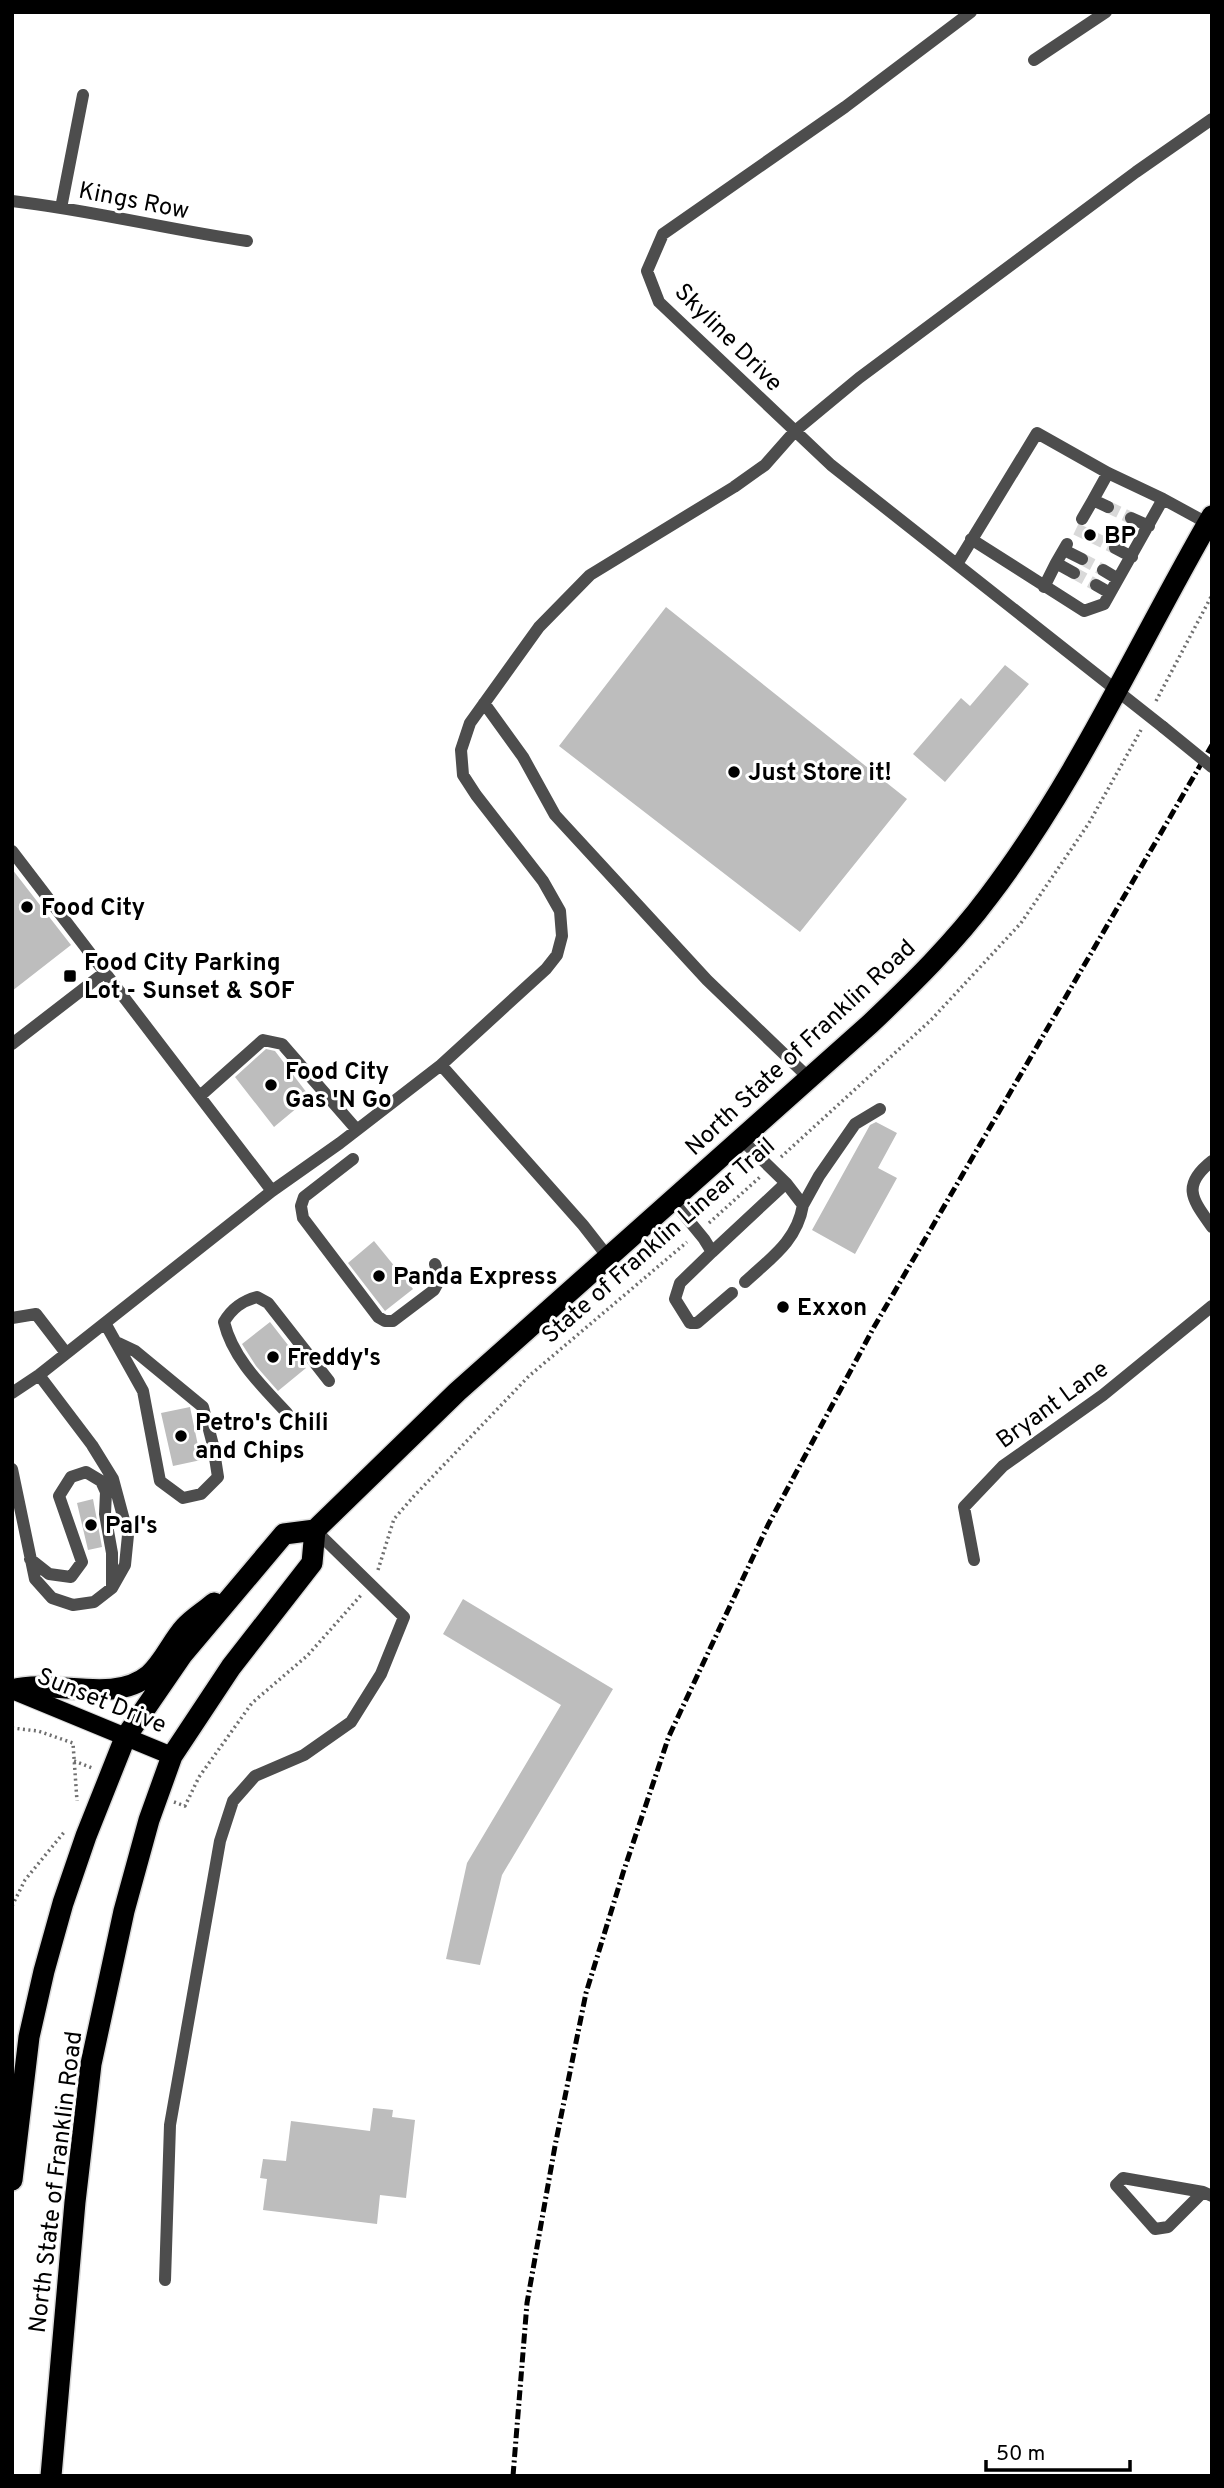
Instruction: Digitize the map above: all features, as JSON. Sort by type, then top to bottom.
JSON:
[{"type":"highway","name":"North State of Franklin Road","points":[[12,2180],[29,2037],[44,1971],[71,1881],[125,1738],[182,1655],[284,1534],[315,1530],[457,1392],[914,983],[989,896],[1035,831],[1117,691],[1210,519]]},
{"type":"highway","name":"North State of Franklin Road","points":[[51,2476],[75,2202],[91,2064],[124,1911],[158,1796],[173,1756],[231,1667],[312,1563],[315,1530]]},
{"type":"highway","points":[[12,1690],[30,1685],[93,1690],[130,1685],[149,1674],[186,1625],[246,1578]]},
{"type":"main road","name":"Sunset Drive","points":[[12,1690],[173,1756]]},
{"type":"street","points":[[1034,60],[1106,12]]},
{"type":"street","name":"Skyline Drive","points":[[967,14],[845,107],[663,233],[647,271],[659,302],[831,465],[1212,767]]},
{"type":"street","points":[[61,208],[83,94]]},
{"type":"street","points":[[12,1393],[39,1376],[272,1191],[441,1065],[546,969],[557,954],[562,936],[560,911],[543,881],[463,775],[461,750],[470,723],[539,627],[590,575],[734,487],[765,464],[795,431],[859,378],[1136,172],[1212,119]]},
{"type":"street","name":"Kings Row","points":[[12,201],[247,241]]},
{"type":"street","points":[[957,564],[1037,433],[1108,473],[1210,519]]},
{"type":"street","points":[[1082,519],[1108,473]]},
{"type":"street","points":[[971,539],[1084,611],[1104,604],[1163,499]]},
{"type":"street","points":[[1093,500],[1108,507]]},
{"type":"street","points":[[1131,518],[1149,526]]},
{"type":"street","points":[[1044,587],[1066,547],[1082,559]]},
{"type":"street","points":[[1115,548],[1132,556]]},
{"type":"street","points":[[1056,563],[1074,573]]},
{"type":"street","points":[[1103,570],[1118,579]]},
{"type":"street","points":[[1096,585],[1111,593]]},
{"type":"street","points":[[484,703],[523,757],[555,816],[707,980],[809,1078]]},
{"type":"street","points":[[12,851],[272,1191]]},
{"type":"street","points":[[12,1044],[104,973]]},
{"type":"street","points":[[200,1097],[263,1041],[282,1044],[357,1130]]},
{"type":"street","points":[[441,1065],[583,1224],[608,1257]]},
{"type":"street","points":[[745,1282],[783,1246],[800,1224],[803,1205],[818,1176],[855,1124],[880,1109]]},
{"type":"street","points":[[740,1138],[803,1205]]},
{"type":"street","points":[[353,1159],[304,1197],[301,1206],[303,1218],[378,1317],[393,1321],[434,1290],[440,1279],[435,1264]]},
{"type":"street","points":[[1212,1161],[1201,1169],[1192,1188],[1193,1200],[1212,1227]]},
{"type":"street","points":[[732,1293],[697,1323],[690,1323],[675,1299],[680,1283],[786,1184]]},
{"type":"street","points":[[672,1200],[712,1252]]},
{"type":"street","points":[[287,1413],[252,1375],[236,1352],[224,1322],[230,1312],[244,1301],[257,1297],[268,1303],[329,1381]]},
{"type":"street","name":"Bryant Lane","points":[[974,1560],[964,1507],[1003,1466],[1103,1395],[1212,1306]]},
{"type":"street","points":[[12,1318],[36,1314],[66,1353]]},
{"type":"street","points":[[105,1323],[143,1391],[160,1480],[183,1497],[201,1494],[218,1478],[203,1407],[135,1351],[116,1342]]},
{"type":"street","points":[[12,1469],[35,1579],[52,1598],[73,1605],[94,1602],[112,1588],[125,1566],[128,1535],[113,1479],[92,1445],[39,1376]]},
{"type":"street","points":[[30,1559],[49,1574],[71,1577],[82,1562],[59,1496],[71,1477],[86,1472],[101,1480],[106,1492],[105,1514],[112,1553],[112,1588]]},
{"type":"street","points":[[165,2280],[170,2126],[220,1841],[233,1801],[256,1776],[304,1755],[351,1722],[381,1674],[404,1617],[315,1530]]},
{"type":"street","points":[[1123,2178],[1207,2194],[1168,2227],[1155,2229],[1116,2185],[1123,2178]]},
{"type":"path","name":"State of Franklin Linear Trail","points":[[158,1796],[185,1806],[199,1777],[252,1703],[308,1655],[370,1584],[378,1570],[394,1519],[529,1376],[698,1232],[931,1020],[1021,923],[1089,823],[1212,595]]},
{"type":"path","points":[[12,1728],[38,1731],[73,1742],[78,1799],[74,1811]]},
{"type":"path","points":[[74,1761],[110,1775]]},
{"type":"path","points":[[12,1906],[25,1880],[70,1824]]},
{"type":"building","name":"Just Store it!","points":[[666,607],[907,799],[800,932],[559,746]]},
{"type":"building","points":[[1005,665],[1029,684],[945,782],[913,754],[961,698],[970,706]]},
{"type":"building","name":"Food City","points":[[12,869],[71,945],[12,991]]},
{"type":"building","name":"Food City Gas 'N Go","points":[[266,1049],[275,1051],[310,1097],[274,1127],[235,1077]]},
{"type":"building","points":[[876,1122],[897,1133],[878,1168],[897,1178],[855,1254],[812,1230],[870,1125]]},
{"type":"building","name":"Panda Express","points":[[374,1241],[413,1289],[385,1311],[348,1263]]},
{"type":"building","name":"Freddy's","points":[[270,1322],[306,1368],[278,1391],[256,1366],[242,1344]]},
{"type":"building","name":"Petro's Chili and Chips","points":[[190,1407],[201,1460],[173,1466],[161,1413]]},
{"type":"building","name":"Pal's","points":[[93,1499],[102,1547],[88,1550],[77,1503]]},
{"type":"building","points":[[463,1599],[613,1689],[502,1875],[480,1965],[446,1959],[467,1863],[561,1705],[443,1634]]},
{"type":"building","points":[[373,2108],[393,2110],[392,2117],[415,2120],[406,2198],[380,2195],[377,2224],[263,2210],[267,2179],[260,2178],[263,2159],[286,2161],[291,2121],[370,2131]]},
{"type":"tunnel","points":[[1108,507],[1131,518]]},
{"type":"tunnel","points":[[1076,529],[1115,548]]},
{"type":"tunnel","points":[[1082,559],[1103,570]]},
{"type":"tunnel","points":[[1074,573],[1096,585]]},
{"type":"railway","points":[[513,2476],[527,2303],[586,1993],[669,1736],[768,1525],[874,1327],[1212,745]]},
{"type":"place","name":"BP","points":[[1090,535]]},
{"type":"place","name":"Just Store it!","points":[[734,772]]},
{"type":"place","name":"Food City","points":[[27,907]]},
{"type":"place","name":"Food City Parking Lot - Sunset & SOF","points":[[70,976]]},
{"type":"place","name":"Food City Gas 'N Go","points":[[271,1085]]},
{"type":"place","name":"Panda Express","points":[[379,1276]]},
{"type":"place","name":"Exxon","points":[[783,1307]]},
{"type":"place","name":"Freddy's","points":[[273,1357]]},
{"type":"place","name":"Petro's Chili and Chips","points":[[181,1436]]},
{"type":"place","name":"Pal's","points":[[91,1525]]}]
